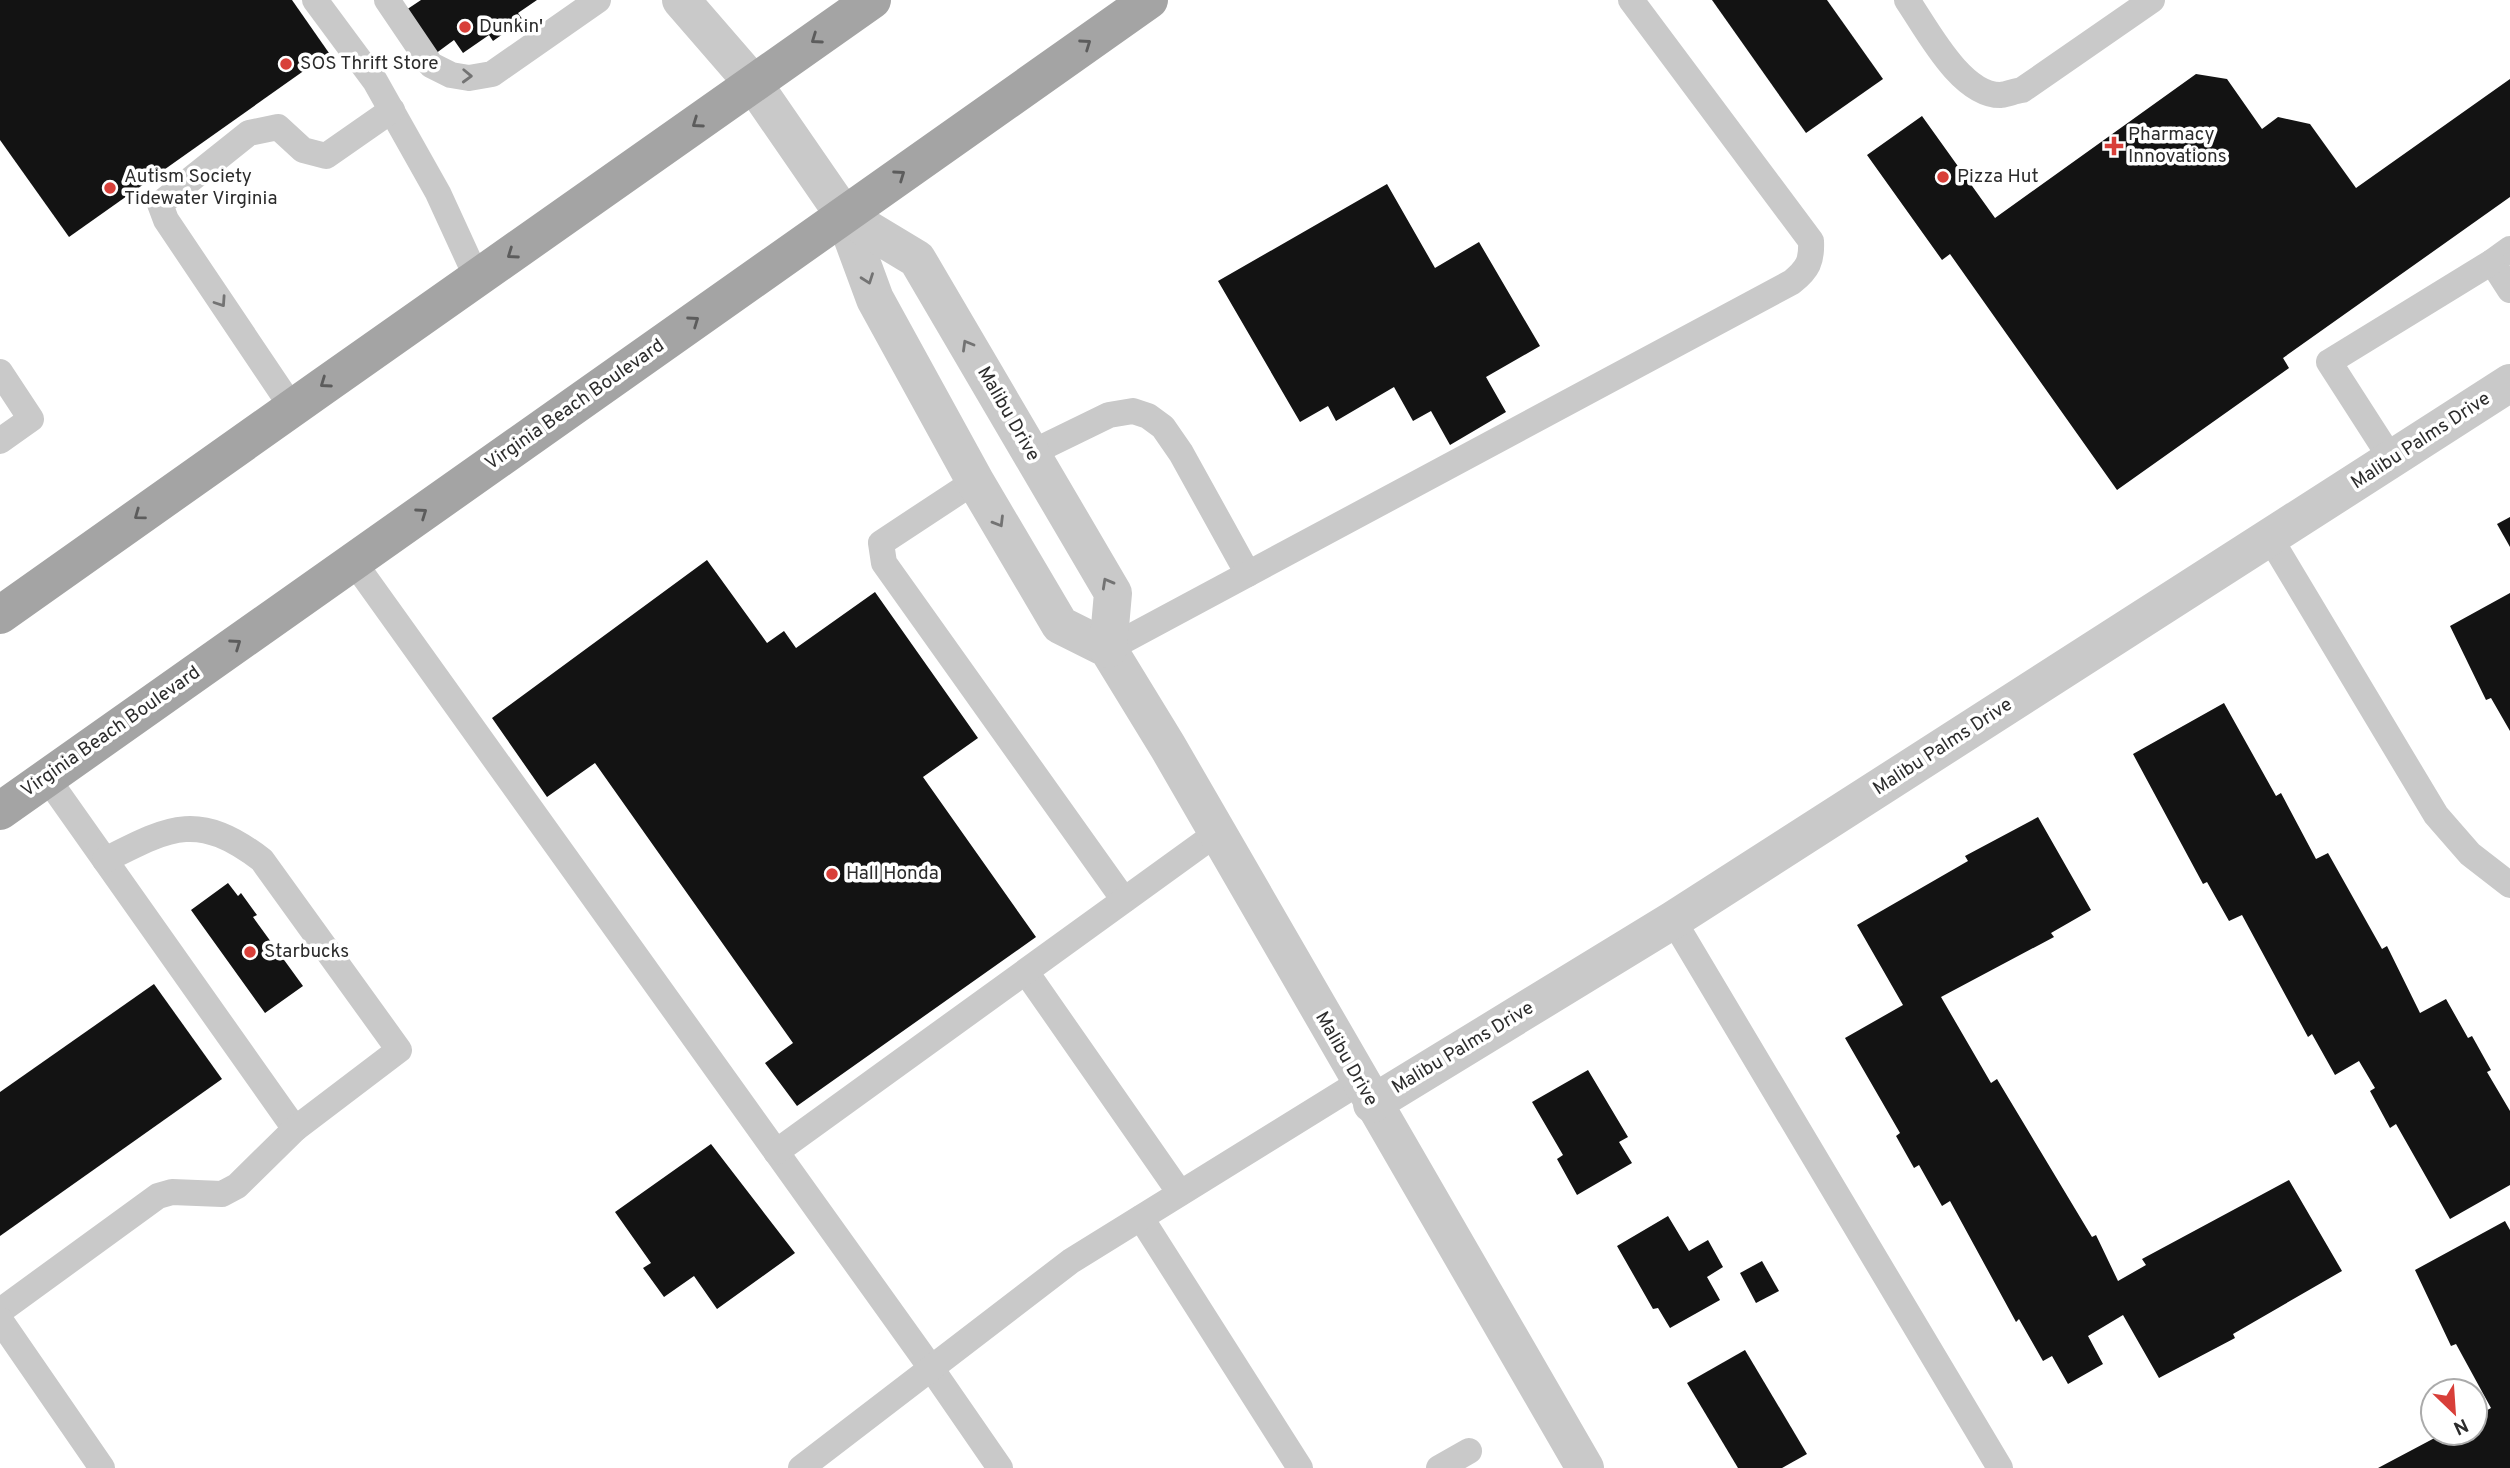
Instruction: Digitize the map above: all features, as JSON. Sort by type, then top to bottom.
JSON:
[{"type":"main road","points":[[0,615],[291,406],[478,278],[872,0]]},
{"type":"main road","name":"Virginia Beach Boulevard","points":[[0,811],[1149,0]]},
{"type":"street","name":"Malibu Drive","points":[[681,0],[753,83],[844,215],[875,299],[975,481],[1060,625],[1108,649],[1585,1468]]},
{"type":"street","name":"Malibu Drive","points":[[844,215],[917,259],[1113,593],[1108,649]]},
{"type":"street","name":"Malibu Palms Drive","points":[[1366,1093],[1673,920],[2510,383]]},
{"type":"lane","points":[[315,0],[375,81],[438,193],[478,278]]},
{"type":"lane","points":[[387,0],[432,65],[451,75],[470,78],[492,74],[597,0]]},
{"type":"lane","points":[[1108,649],[1792,282],[1806,270],[1812,257],[1811,241],[1631,0]]},
{"type":"lane","points":[[1907,0],[1957,72],[1976,89],[1999,95],[2022,90],[2152,0]]},
{"type":"lane","points":[[291,406],[166,220],[160,204],[249,133],[278,127],[303,150],[326,156],[392,110]]},
{"type":"lane","points":[[2392,460],[2329,362],[2501,255],[2510,290]]},
{"type":"lane","points":[[0,372],[31,419],[0,441]]},
{"type":"lane","points":[[1031,453],[1109,415],[1133,411],[1148,416],[1163,427],[1181,453],[1248,575]]},
{"type":"lane","points":[[975,481],[881,543],[884,563],[1124,900]]},
{"type":"lane","points":[[2270,538],[2436,815],[2470,854],[2510,885]]},
{"type":"lane","points":[[353,561],[1000,1468]]},
{"type":"lane","points":[[47,778],[295,1129]]},
{"type":"lane","points":[[0,1311],[158,1196],[172,1192],[222,1194],[237,1186],[295,1129],[399,1050],[262,860],[241,844],[222,834],[199,828],[176,830],[156,834],[105,860]]},
{"type":"lane","points":[[776,1152],[1217,833]]},
{"type":"lane","points":[[1673,920],[2000,1468]]},
{"type":"lane","points":[[1026,971],[1180,1193]]},
{"type":"lane","points":[[802,1468],[1072,1261],[1180,1193],[1366,1093]]},
{"type":"lane","points":[[1140,1218],[1300,1468]]},
{"type":"lane","points":[[0,1320],[103,1468]]},
{"type":"lane","points":[[1439,1468],[1469,1451]]},
{"type":"building","points":[[0,0],[292,0],[329,53],[69,237],[0,140]]},
{"type":"building","name":"Dunkin'","points":[[421,0],[537,0],[518,13],[523,20],[493,41],[489,35],[463,53],[454,40],[435,54],[406,10]]},
{"type":"building","points":[[1712,0],[1827,0],[1883,79],[1806,133]]},
{"type":"building","points":[[2196,74],[2227,79],[2262,129],[2278,117],[2310,124],[2356,188],[2510,79],[2510,197],[2283,358],[2289,368],[2117,490],[1950,254],[1942,260],[1867,155],[1922,116],[1995,218]]},
{"type":"building","points":[[1387,184],[1435,268],[1479,242],[1540,346],[1486,377],[1506,412],[1450,445],[1431,411],[1413,421],[1394,387],[1336,421],[1328,406],[1300,422],[1218,281]]},
{"type":"building","points":[[2510,517],[2510,547],[2497,524]]},
{"type":"building","name":"Hall Honda","points":[[707,560],[767,643],[784,631],[796,648],[875,592],[978,738],[923,777],[1036,937],[797,1106],[765,1063],[793,1043],[595,763],[547,797],[492,718]]},
{"type":"building","points":[[2510,593],[2510,731],[2491,698],[2486,700],[2450,626]]},
{"type":"building","points":[[2224,703],[2276,796],[2281,793],[2316,859],[2328,853],[2382,949],[2387,946],[2420,1013],[2446,999],[2468,1038],[2472,1036],[2491,1070],[2487,1072],[2510,1111],[2510,1185],[2450,1219],[2396,1124],[2390,1128],[2370,1091],[2375,1088],[2359,1061],[2335,1075],[2312,1034],[2308,1037],[2242,915],[2229,921],[2207,882],[2203,884],[2133,754]]},
{"type":"building","points":[[2038,817],[2091,910],[2051,933],[2054,937],[1941,997],[1991,1083],[1997,1079],[2092,1237],[2096,1235],[2118,1281],[2146,1265],[2142,1259],[2289,1180],[2342,1271],[2233,1334],[2235,1338],[2159,1378],[2123,1315],[2088,1336],[2103,1364],[2068,1384],[2052,1356],[2043,1361],[2019,1319],[2016,1322],[1950,1201],[1942,1206],[1919,1165],[1914,1168],[1896,1136],[1900,1133],[1845,1038],[1903,1005],[1857,925],[1968,861],[1965,856]]},
{"type":"building","name":"Starbucks","points":[[228,883],[238,896],[241,893],[257,915],[253,917],[303,986],[265,1013],[191,910]]},
{"type":"building","points":[[154,984],[222,1079],[0,1236],[0,1092]]},
{"type":"building","points":[[1588,1070],[1628,1137],[1619,1142],[1632,1163],[1577,1195],[1557,1159],[1563,1155],[1532,1102]]},
{"type":"building","points":[[711,1144],[795,1253],[717,1309],[694,1276],[664,1297],[643,1268],[651,1263],[615,1212]]},
{"type":"building","points":[[1668,1216],[1689,1251],[1708,1240],[1723,1267],[1707,1277],[1720,1300],[1670,1328],[1658,1308],[1653,1309],[1617,1246]]},
{"type":"building","points":[[2505,1221],[2510,1230],[2510,1468],[2378,1468],[2419,1446],[2489,1447],[2489,1377],[2474,1377],[2456,1344],[2451,1346],[2415,1270]]},
{"type":"building","points":[[1762,1261],[1779,1291],[1756,1303],[1740,1273]]},
{"type":"building","points":[[1745,1350],[1807,1454],[1782,1468],[1738,1468],[1687,1383]]},
{"type":"place","name":"Dunkin'","points":[[465,27]]},
{"type":"place","name":"SOS Thrift Store","points":[[286,64]]},
{"type":"place","name":"Pharmacy Innovations","points":[[2114,146]]},
{"type":"place","name":"Pizza Hut","points":[[1943,177]]},
{"type":"place","name":"Autism Society Tidewater Virginia","points":[[110,188]]},
{"type":"place","name":"Hall Honda","points":[[832,874]]},
{"type":"place","name":"Starbucks","points":[[250,952]]}]
